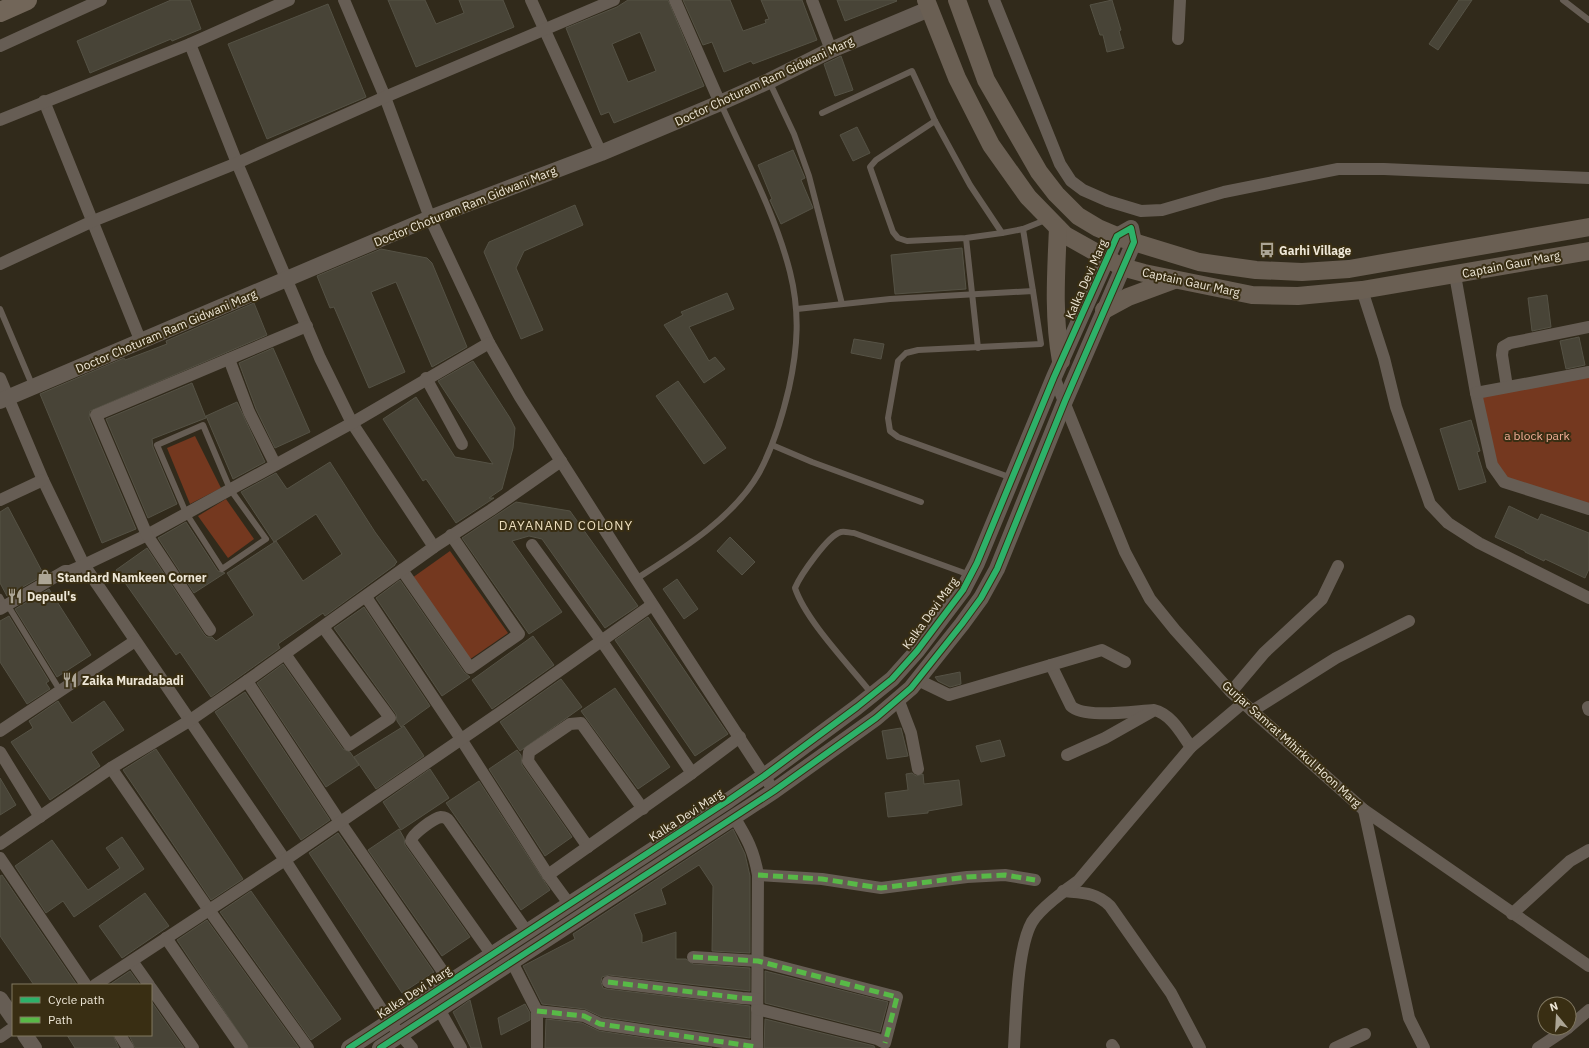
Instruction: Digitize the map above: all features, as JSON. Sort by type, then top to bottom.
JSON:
[{"type":"main road","points":[[0,12],[27,0]]},
{"type":"main road","name":"Captain Gaur Marg","points":[[957,0],[986,80],[1039,172],[1056,194],[1078,216],[1098,228],[1127,236],[1199,262],[1256,270],[1302,272],[1349,269],[1589,228]]},
{"type":"main road","name":"Captain Gaur Marg","points":[[925,3],[957,78],[991,144],[1028,197],[1065,234],[1114,263],[1174,280],[1252,295],[1298,296],[1362,290],[1589,251]]},
{"type":"main road","points":[[1054,224],[1056,290],[1049,344],[1058,369]]},
{"type":"main road","points":[[1104,310],[1128,297],[1174,280]]},
{"type":"street","points":[[0,46],[101,0]]},
{"type":"street","points":[[0,120],[44,101],[190,44],[288,0]]},
{"type":"street","points":[[344,0],[385,97],[430,218],[489,343],[520,397],[560,461],[774,791]]},
{"type":"street","points":[[531,0],[600,154]]},
{"type":"street","points":[[0,264],[92,221],[237,163],[385,97],[545,31],[614,0]]},
{"type":"street","points":[[675,0],[720,103]]},
{"type":"street","points":[[812,0],[831,50]]},
{"type":"street","points":[[994,0],[1060,164],[1071,181],[1084,190],[1108,201],[1141,211],[1162,210],[1224,192],[1338,169],[1384,169],[1589,178]]},
{"type":"street","points":[[1178,39],[1180,0]]},
{"type":"street","name":"Doctor Choturam Ram Gidwani Marg","points":[[4,400],[430,218],[600,154],[720,103],[769,81],[925,3]]},
{"type":"street","points":[[190,44],[237,163],[307,326],[352,422],[434,547]]},
{"type":"street","points":[[44,101],[141,342]]},
{"type":"street","points":[[1127,236],[1141,211]]},
{"type":"street","name":"Kalka Devi Marg","points":[[349,1048],[570,905],[764,776],[892,679],[917,651],[963,590],[1058,369],[1127,236]]},
{"type":"street","name":"Kalka Devi Marg","points":[[391,1043],[439,1009],[774,791],[869,723],[918,680],[981,598],[997,569],[1065,401],[1104,310],[1114,263]]},
{"type":"street","points":[[1455,275],[1476,393],[1492,465],[1504,482],[1589,509]]},
{"type":"street","points":[[1362,290],[1384,358],[1396,407],[1430,504],[1448,522],[1479,543],[1589,598]]},
{"type":"street","points":[[210,630],[147,535],[96,415],[307,326]]},
{"type":"street","points":[[1507,387],[1502,355],[1503,347],[1510,343],[1589,327]]},
{"type":"street","points":[[3,607],[65,571],[70,571],[84,565],[147,535],[352,422],[489,343]]},
{"type":"street","points":[[229,359],[249,412],[275,464]]},
{"type":"street","name":"Gurjar Samrat Mihirkul Hoon Marg","points":[[1058,369],[1065,401],[1125,552],[1150,599],[1175,630],[1231,692],[1364,810],[1589,966]]},
{"type":"street","points":[[1476,393],[1589,372]]},
{"type":"street","points":[[0,378],[4,400],[84,565],[285,860],[384,1024],[391,1043],[412,1048]]},
{"type":"street","points":[[426,378],[462,444]]},
{"type":"street","points":[[0,844],[111,768],[189,720],[247,681],[451,535],[560,461]]},
{"type":"street","points":[[0,500],[43,480]]},
{"type":"street","points":[[402,570],[470,668],[519,634],[451,535]]},
{"type":"street","points":[[532,546],[601,640],[692,773]]},
{"type":"street","points":[[1231,692],[1264,653],[1322,599],[1338,566]]},
{"type":"street","points":[[366,596],[461,739],[548,875],[570,905]]},
{"type":"street","points":[[98,984],[285,860],[652,605]]},
{"type":"street","points":[[1014,1048],[1023,944],[1033,921],[1063,891],[1078,881],[1191,747],[1248,707],[1336,658],[1409,621]]},
{"type":"street","points":[[286,654],[349,745],[390,718],[323,627]]},
{"type":"street","points":[[0,731],[136,641]]},
{"type":"street","points":[[918,680],[949,695],[1102,650],[1125,662]]},
{"type":"street","points":[[1051,665],[1071,706],[1076,711],[1088,714],[1154,710],[1162,712],[1170,719],[1191,747]]},
{"type":"street","points":[[247,681],[340,822],[450,982]]},
{"type":"street","points":[[898,699],[911,733],[918,769]]},
{"type":"street","points":[[1067,755],[1105,738],[1154,710]]},
{"type":"street","points":[[588,847],[528,761],[528,752],[570,724],[581,723],[643,809]]},
{"type":"street","points":[[548,875],[643,809],[740,737]]},
{"type":"street","points":[[0,752],[40,817]]},
{"type":"street","points":[[111,768],[209,910],[308,1048]]},
{"type":"street","points":[[1364,810],[1410,1018],[1424,1048]]},
{"type":"street","points":[[537,1010],[584,1016],[600,1024],[757,1048],[758,875],[750,844],[734,817]]},
{"type":"street","points":[[492,955],[411,841],[414,834],[437,818],[446,818],[449,821],[527,932]]},
{"type":"street","points":[[1512,914],[1570,861],[1589,850]]},
{"type":"street","points":[[0,858],[85,984]]},
{"type":"street","points":[[758,875],[822,879],[881,888],[967,877],[1005,875],[1035,880]]},
{"type":"street","points":[[1063,891],[1093,894],[1102,898],[1110,906],[1171,992],[1200,1048]]},
{"type":"street","points":[[166,938],[242,1048]]},
{"type":"street","points":[[608,982],[757,1004],[885,1042],[897,997],[758,961],[693,957]]},
{"type":"street","points":[[132,961],[148,984]]},
{"type":"street","points":[[512,962],[537,1010],[537,1048]]},
{"type":"street","points":[[152,989],[193,1048]]},
{"type":"street","points":[[0,999],[12,1017]]},
{"type":"street","points":[[439,1009],[461,1048]]},
{"type":"street","points":[[1577,1020],[1589,1010]]},
{"type":"street","points":[[0,1037],[12,1029]]},
{"type":"street","points":[[1335,1048],[1365,1034]]},
{"type":"street","points":[[26,1036],[34,1048]]},
{"type":"street","points":[[121,1036],[128,1048]]},
{"type":"street","points":[[1538,1048],[1556,1036]]},
{"type":"lane","points":[[1563,0],[1589,20]]},
{"type":"lane","points":[[822,113],[912,71],[935,121],[970,185],[1002,233]]},
{"type":"lane","points":[[769,81],[794,134],[809,176],[842,304]]},
{"type":"lane","points":[[636,580],[676,553],[727,513],[758,475],[772,445],[784,409],[791,379],[797,341],[797,309],[790,271],[775,228],[720,103]]},
{"type":"lane","points":[[935,121],[876,160],[870,167],[895,236],[907,241],[966,238],[1054,224]]},
{"type":"lane","points":[[1012,478],[898,437],[890,431],[888,418],[898,361],[906,353],[918,350],[1049,344],[1033,291],[1023,229]]},
{"type":"lane","points":[[966,238],[978,348]]},
{"type":"lane","points":[[797,309],[842,304],[1033,291]]},
{"type":"lane","points":[[0,309],[33,387]]},
{"type":"lane","points":[[203,425],[230,489],[266,539],[222,569],[186,513],[157,445],[203,425]]},
{"type":"lane","points":[[772,445],[812,462],[921,502]]},
{"type":"lane","points":[[872,694],[825,636],[799,598],[795,588],[800,576],[828,542],[840,532],[854,533],[970,576]]},
{"type":"lane","points":[[3,607],[61,692]]},
{"type":"green space","name":"a block park","points":[[1589,372],[1589,509],[1504,482],[1492,465],[1476,393]]},
{"type":"green space","points":[[195,436],[221,488],[190,504],[167,448]]},
{"type":"green space","points":[[226,499],[254,539],[228,558],[198,516]]},
{"type":"green space","points":[[450,551],[508,633],[469,660],[412,578]]},
{"type":"building","points":[[171,0],[190,0],[201,29],[172,41],[171,39],[90,73],[77,41]]},
{"type":"building","points":[[388,0],[425,0],[436,24],[464,13],[459,0],[503,0],[514,27],[416,67]]},
{"type":"building","points":[[628,0],[668,0],[704,86],[614,123],[609,112],[601,115],[566,28],[617,7]],"holes":[[[640,32],[656,71],[628,82],[612,44]]]},
{"type":"building","points":[[683,0],[730,0],[743,31],[766,23],[765,20],[769,19],[761,0],[802,0],[817,40],[753,64],[751,61],[724,72],[712,42],[703,45]]},
{"type":"building","points":[[837,0],[896,0],[897,1],[845,21]]},
{"type":"building","points":[[1112,0],[1121,30],[1119,31],[1124,48],[1107,52],[1103,35],[1100,35],[1090,5]]},
{"type":"building","points":[[1459,0],[1472,0],[1438,50],[1429,44]]},
{"type":"building","points":[[328,4],[366,97],[267,139],[228,44]]},
{"type":"building","points":[[841,56],[853,90],[835,96],[824,64]]},
{"type":"building","points":[[857,127],[870,153],[853,161],[840,135]]},
{"type":"building","points":[[793,150],[805,178],[801,180],[813,208],[781,224],[770,200],[772,199],[758,165]]},
{"type":"building","points":[[575,205],[583,225],[524,251],[516,268],[543,330],[521,339],[484,252],[489,242]]},
{"type":"building","points":[[962,248],[966,289],[895,294],[891,255]]},
{"type":"building","points":[[381,249],[427,258],[432,263],[467,347],[432,367],[396,282],[371,292],[405,372],[369,388],[334,307],[330,308],[317,276]]},
{"type":"building","points":[[727,293],[734,309],[689,327],[709,361],[715,357],[725,369],[704,383],[664,325],[683,315],[681,312]]},
{"type":"building","points":[[1547,295],[1551,327],[1532,331],[1528,298]]},
{"type":"building","points":[[254,303],[267,335],[90,411],[89,418],[136,529],[102,543],[40,394],[124,358],[125,360],[167,344],[166,341]]},
{"type":"building","points":[[1579,337],[1585,365],[1566,369],[1560,341]]},
{"type":"building","points":[[854,339],[884,344],[881,359],[851,353]]},
{"type":"building","points":[[273,348],[310,432],[275,448],[256,409],[239,363]]},
{"type":"building","points":[[473,361],[515,428],[513,448],[502,489],[489,498],[494,498],[456,523],[426,479],[423,481],[383,419],[416,397],[455,457],[493,464],[438,381]]},
{"type":"building","points":[[678,381],[726,448],[704,464],[656,396]]},
{"type":"building","points":[[192,383],[206,418],[152,439],[153,447],[177,504],[148,518],[106,419]]},
{"type":"building","points":[[237,402],[265,462],[233,479],[206,416]]},
{"type":"building","points":[[1471,420],[1480,451],[1477,452],[1486,482],[1459,490],[1440,429]]},
{"type":"building","points":[[330,462],[375,532],[397,562],[395,565],[325,616],[323,613],[278,644],[280,648],[211,697],[180,652],[176,655],[116,570],[147,548],[204,634],[207,637],[212,637],[216,641],[254,615],[227,573],[276,541],[303,581],[342,554],[316,514],[274,542],[241,492],[276,473],[287,489]]},
{"type":"building","points":[[516,502],[570,511],[638,606],[605,628],[542,539],[529,536],[512,541],[562,612],[529,634],[462,538]]},
{"type":"building","points":[[1509,506],[1538,520],[1541,514],[1589,533],[1589,569],[1585,578],[1545,559],[1544,561],[1495,537]]},
{"type":"building","points":[[8,507],[44,575],[7,596],[0,583],[0,512]]},
{"type":"building","points":[[186,522],[218,571],[225,573],[194,593],[158,538]]},
{"type":"building","points":[[730,537],[755,562],[742,575],[717,551]]},
{"type":"building","points":[[677,579],[698,609],[684,619],[663,589]]},
{"type":"building","points":[[400,580],[464,672],[470,677],[442,696],[376,598]]},
{"type":"building","points":[[49,589],[91,655],[57,677],[15,609]]},
{"type":"building","points":[[364,607],[430,706],[401,727],[397,721],[396,714],[334,628]]},
{"type":"building","points":[[9,616],[49,681],[46,683],[50,689],[27,704],[0,662],[0,621]]},
{"type":"building","points":[[648,617],[728,734],[695,756],[615,640]]},
{"type":"building","points":[[533,636],[554,665],[492,709],[472,680]]},
{"type":"building","points":[[283,664],[343,749],[350,752],[359,765],[326,787],[257,683]]},
{"type":"building","points":[[960,672],[961,684],[950,687],[938,681],[935,677]]},
{"type":"building","points":[[561,679],[582,707],[520,751],[500,722]]},
{"type":"building","points":[[615,688],[670,767],[638,789],[581,711]]},
{"type":"building","points":[[245,692],[330,820],[301,840],[215,712]]},
{"type":"building","points":[[58,701],[72,723],[104,701],[124,730],[91,752],[100,766],[50,800],[11,742],[33,728],[29,721]]},
{"type":"building","points":[[404,726],[424,756],[376,789],[354,757]]},
{"type":"building","points":[[901,728],[908,756],[887,759],[882,731]]},
{"type":"building","points":[[1000,740],[1005,756],[981,762],[976,746]]},
{"type":"building","points":[[156,749],[243,879],[211,900],[123,770]]},
{"type":"building","points":[[517,750],[521,755],[522,765],[572,837],[545,856],[489,769]]},
{"type":"building","points":[[430,769],[449,798],[401,830],[383,802]]},
{"type":"building","points":[[912,773],[916,776],[923,774],[924,784],[959,780],[962,805],[928,811],[928,813],[888,817],[885,793],[908,790],[906,774]]},
{"type":"building","points":[[0,778],[16,805],[0,815]]},
{"type":"building","points":[[479,781],[550,890],[521,910],[446,803]]},
{"type":"building","points":[[399,829],[404,838],[405,845],[470,937],[442,956],[368,850]]},
{"type":"building","points":[[733,829],[745,854],[750,876],[750,953],[712,951],[713,886],[699,865],[661,889],[666,904],[634,914],[642,935],[642,943],[676,932],[676,959],[686,959],[693,964],[750,968],[750,991],[609,975],[602,977],[601,982],[603,988],[607,989],[750,1006],[750,1038],[602,1017],[585,1009],[542,1004],[523,966],[575,939],[573,934]]},
{"type":"building","points":[[338,833],[434,972],[402,993],[309,853]]},
{"type":"building","points":[[122,837],[144,869],[74,917],[63,901],[46,913],[15,866],[52,840],[88,890],[120,868],[106,848]]},
{"type":"building","points":[[2,875],[76,984],[33,984],[0,936],[0,876]]},
{"type":"building","points":[[251,891],[341,1019],[311,1040],[220,912]]},
{"type":"building","points":[[145,893],[169,926],[122,958],[99,926]]},
{"type":"building","points":[[207,920],[299,1048],[249,1048],[177,940]]},
{"type":"building","points":[[130,971],[139,984],[110,984]]},
{"type":"building","points":[[765,971],[888,1002],[880,1032],[765,1003]]},
{"type":"building","points":[[470,1000],[482,1048],[471,1048],[453,1012]]},
{"type":"building","points":[[152,1002],[184,1048],[135,1048],[129,1036],[152,1036]]},
{"type":"building","points":[[525,1004],[530,1013],[530,1020],[501,1035],[498,1018]]},
{"type":"building","points":[[546,1019],[582,1023],[599,1031],[712,1048],[545,1048]]},
{"type":"building","points":[[765,1019],[874,1046],[875,1048],[764,1048]]},
{"type":"building","points":[[68,1036],[113,1036],[119,1048],[75,1048]]},
{"type":"marked path","points":[[758,875],[822,879],[881,888],[967,877],[1005,875],[1035,880]]},
{"type":"marked path","points":[[693,957],[758,961],[897,997],[885,1043]]},
{"type":"marked path","points":[[608,982],[757,999]]},
{"type":"marked path","points":[[537,1011],[584,1016],[600,1024],[757,1047]]},
{"type":"cycle path","points":[[349,1048],[729,800],[857,707],[892,679],[917,651],[963,590],[977,563],[1054,377],[1117,236],[1131,228],[1134,242],[1065,401],[997,569],[981,598],[911,688],[876,718],[774,791],[380,1048]]},
{"type":"place","name":"Garhi Village","points":[[1267,250]]},
{"type":"place","name":"Standard Namkeen Corner","points":[[45,577]]},
{"type":"place","name":"Depaul's","points":[[15,596]]},
{"type":"place","name":"Zaika Muradabadi","points":[[70,680]]},
{"type":"district","name":"DAYANAND COLONY","points":[[566,525]]}]
